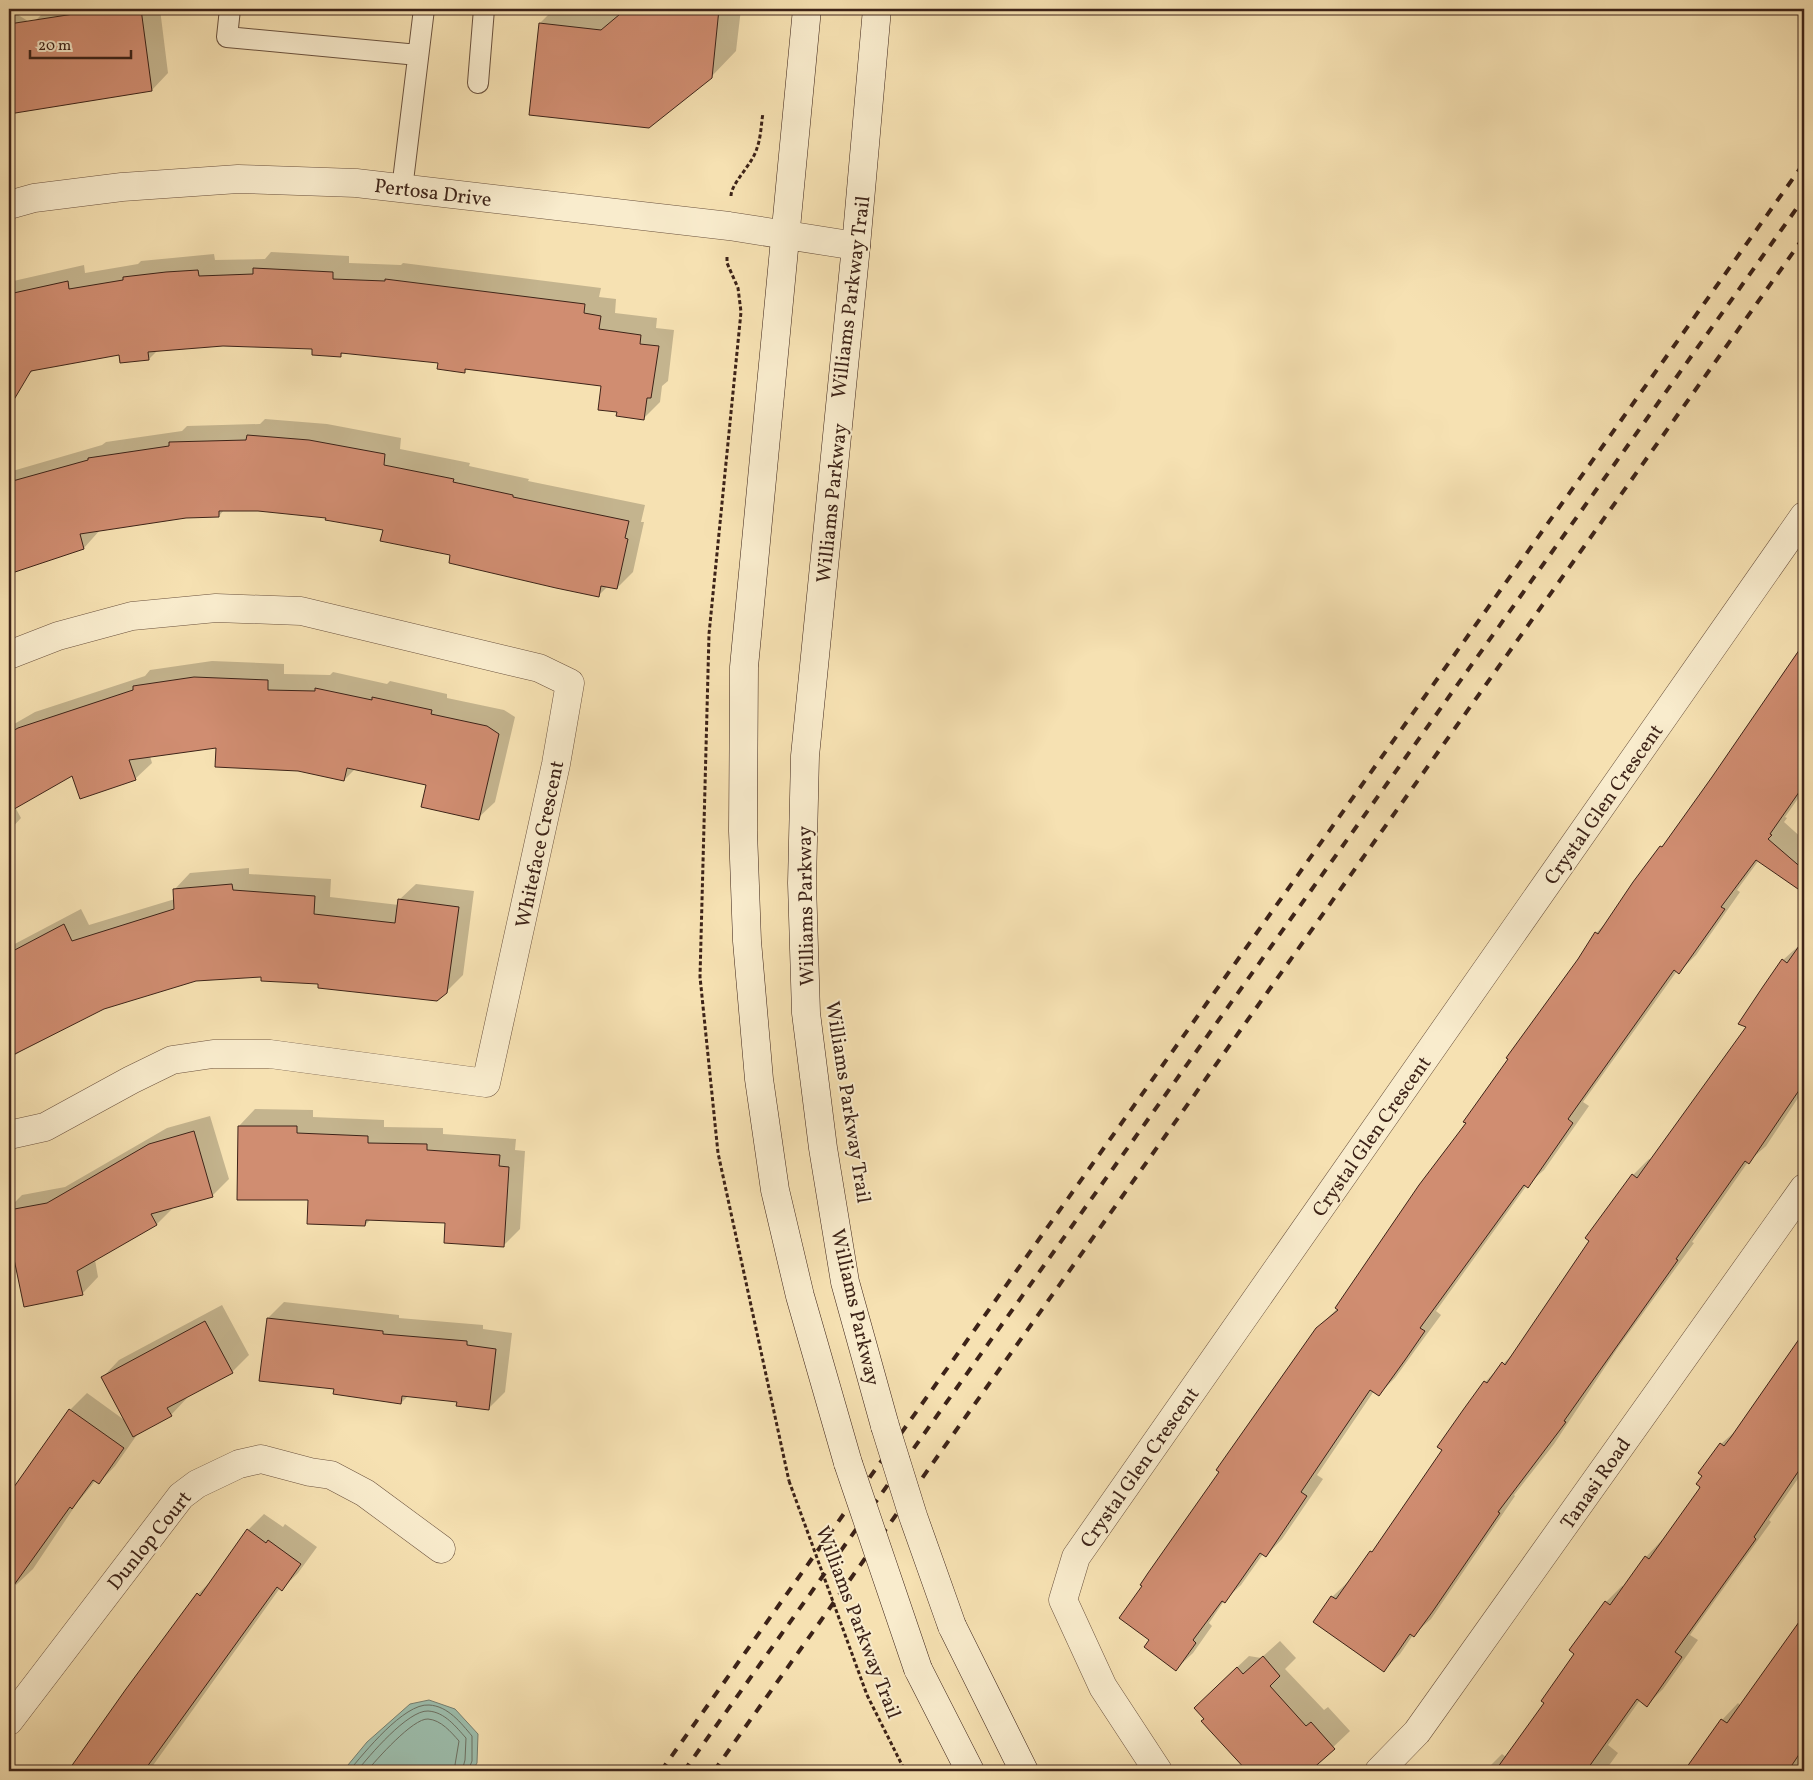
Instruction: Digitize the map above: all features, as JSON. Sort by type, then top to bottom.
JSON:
[{"type":"street","points":[[807,9],[744,667],[743,831],[747,940],[759,1079],[775,1190],[800,1296],[848,1463],[918,1669],[970,1771]]},
{"type":"street","name":"Williams Parkway","points":[[877,9],[856,246],[805,756],[802,883],[806,1014],[823,1148],[845,1282],[885,1426],[913,1516],[952,1626],[1024,1771]]},
{"type":"street","name":"Pertosa Drive","points":[[9,205],[34,198],[122,187],[238,179],[356,183],[729,226],[856,246]]},
{"type":"street","name":"Crystal Glen Crescent","points":[[1158,1771],[1103,1687],[1063,1600],[1076,1557],[1804,516]]},
{"type":"street","name":"Whiteface Crescent","points":[[9,655],[58,636],[132,616],[216,608],[301,611],[539,668],[570,683],[556,764],[486,1083],[270,1054],[213,1054],[172,1060],[131,1080],[45,1128],[9,1135]]},
{"type":"street","name":"Tanasi Road","points":[[1379,1771],[1418,1732],[1804,1188]]},
{"type":"street","name":"Dunlop Court","points":[[9,1720],[181,1496],[197,1484],[239,1464],[261,1459],[310,1472],[331,1475],[365,1493],[441,1549]]},
{"type":"lane","points":[[230,9],[228,37],[418,55]]},
{"type":"lane","points":[[402,189],[424,9]]},
{"type":"lane","points":[[478,83],[484,9]]},
{"type":"path","points":[[731,191],[748,169],[757,149],[764,110]]},
{"type":"path","name":"Williams Parkway Trail","points":[[789,1481],[867,1695],[905,1771]]},
{"type":"water","points":[[429,1700],[455,1709],[478,1734],[477,1763],[472,1771],[343,1771],[367,1742],[410,1704]]},
{"type":"building","points":[[106,9],[141,9],[152,91],[9,114],[9,24]]},
{"type":"building","points":[[626,9],[719,9],[712,78],[649,128],[529,115],[539,23],[601,30]]},
{"type":"building","points":[[253,268],[333,272],[333,279],[385,281],[385,279],[585,304],[584,313],[601,316],[599,329],[641,335],[640,344],[659,346],[651,398],[647,398],[644,420],[616,416],[617,412],[598,410],[601,386],[465,369],[465,373],[437,369],[438,363],[341,353],[341,357],[312,355],[312,349],[223,346],[148,352],[149,360],[120,363],[119,355],[31,371],[9,408],[9,294],[68,281],[69,289],[123,280],[123,277],[166,272],[198,270],[199,276],[253,274]]},
{"type":"building","points":[[247,435],[309,440],[385,454],[384,465],[454,479],[453,482],[513,495],[513,497],[629,521],[625,538],[628,539],[617,589],[601,586],[599,597],[556,588],[449,563],[450,555],[380,541],[383,530],[325,520],[326,518],[258,511],[219,511],[219,517],[186,518],[80,534],[84,549],[9,574],[9,482],[88,460],[88,458],[169,446],[169,442],[246,440]]},
{"type":"building","points":[[1804,643],[1804,785],[1768,839],[1804,870],[1804,882],[1798,889],[1756,860],[1721,907],[1725,909],[1679,974],[1674,970],[1568,1119],[1573,1123],[1528,1188],[1524,1185],[1420,1328],[1425,1331],[1379,1396],[1370,1390],[1301,1492],[1307,1496],[1266,1557],[1260,1553],[1225,1603],[1222,1601],[1193,1640],[1196,1643],[1176,1671],[1144,1647],[1149,1640],[1119,1618],[1142,1586],[1140,1585],[1148,1573],[1219,1472],[1216,1470],[1316,1328],[1338,1310],[1335,1308],[1419,1185],[1466,1123],[1463,1122],[1508,1059],[1506,1058],[1578,959],[1595,932],[1598,934],[1633,882],[1660,846],[1662,847]]},
{"type":"building","points":[[194,677],[268,680],[268,690],[315,691],[315,688],[372,700],[372,697],[432,710],[431,714],[487,726],[499,734],[479,820],[421,807],[426,785],[347,768],[344,781],[298,771],[215,767],[216,748],[129,760],[136,780],[80,799],[72,776],[9,812],[9,733],[18,728],[133,690],[133,686]]},
{"type":"building","points":[[232,884],[233,890],[315,896],[314,914],[395,923],[398,899],[459,907],[447,993],[437,1001],[318,988],[318,984],[261,981],[261,977],[196,981],[104,1009],[9,1057],[9,953],[64,924],[72,941],[174,909],[173,889]]},
{"type":"building","points":[[1804,939],[1804,1083],[1749,1164],[1745,1161],[1676,1259],[1678,1260],[1564,1421],[1566,1422],[1498,1512],[1500,1513],[1433,1611],[1414,1637],[1410,1634],[1384,1672],[1313,1622],[1331,1596],[1336,1599],[1370,1551],[1372,1552],[1442,1450],[1437,1447],[1463,1410],[1484,1381],[1487,1383],[1502,1362],[1505,1365],[1589,1241],[1585,1238],[1632,1174],[1637,1178],[1746,1027],[1738,1024],[1782,959],[1787,963]]},
{"type":"building","points":[[238,1126],[297,1126],[297,1133],[368,1136],[368,1143],[427,1144],[427,1150],[500,1155],[499,1166],[509,1167],[504,1247],[444,1243],[445,1223],[366,1220],[365,1226],[307,1224],[308,1200],[237,1200]]},
{"type":"building","points":[[194,1131],[213,1197],[151,1214],[157,1225],[77,1271],[83,1295],[24,1307],[9,1235],[9,1210],[47,1203],[149,1144]]},
{"type":"building","points":[[267,1318],[383,1331],[383,1334],[467,1341],[467,1345],[496,1349],[489,1410],[456,1406],[457,1402],[402,1396],[401,1404],[333,1394],[334,1389],[259,1381]]},
{"type":"building","points":[[205,1321],[233,1373],[167,1408],[172,1416],[133,1437],[101,1377]]},
{"type":"building","points":[[1804,1332],[1804,1463],[1754,1537],[1756,1539],[1675,1652],[1682,1657],[1647,1707],[1637,1699],[1586,1771],[1495,1771],[1544,1703],[1541,1701],[1574,1654],[1569,1650],[1605,1601],[1610,1605],[1645,1556],[1649,1559],[1699,1489],[1700,1487],[1696,1484],[1702,1476],[1698,1473],[1720,1443],[1724,1446],[1731,1437]]},
{"type":"building","points":[[69,1409],[124,1448],[99,1484],[93,1480],[72,1509],[70,1507],[9,1592],[9,1494]]},
{"type":"building","points":[[247,1529],[266,1543],[268,1540],[301,1564],[282,1591],[277,1587],[144,1771],[68,1771],[197,1593],[200,1596]]},
{"type":"building","points":[[1804,1615],[1804,1747],[1788,1771],[1684,1771],[1721,1719],[1727,1723]]},
{"type":"building","points":[[1263,1656],[1280,1676],[1270,1686],[1306,1726],[1311,1722],[1335,1749],[1310,1771],[1247,1771],[1201,1721],[1204,1719],[1194,1708],[1237,1667],[1243,1674]]},
{"type":"railway","points":[[661,1771],[1804,163]]},
{"type":"railway","points":[[684,1771],[1804,198]]},
{"type":"railway","points":[[714,1771],[1804,237]]}]
